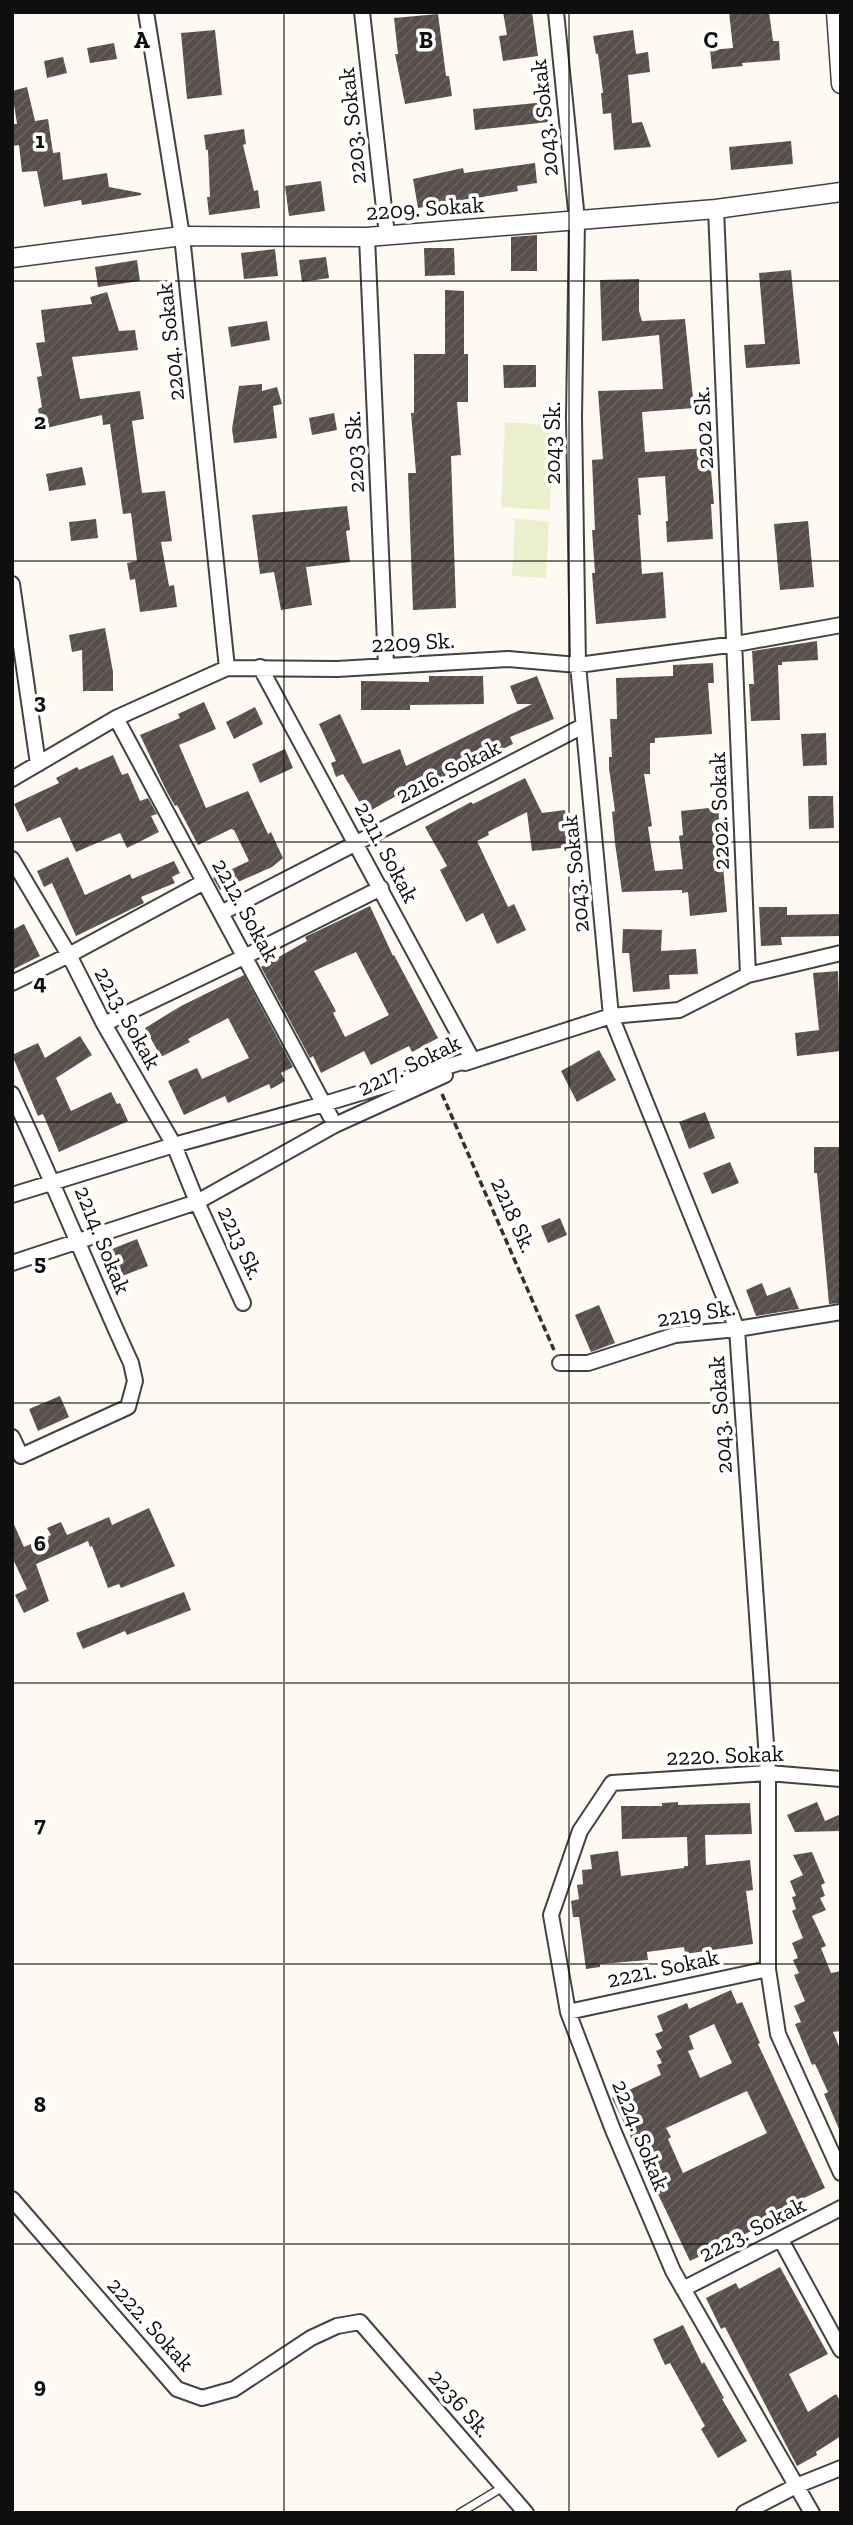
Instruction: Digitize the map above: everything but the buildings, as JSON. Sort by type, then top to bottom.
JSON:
[{"type":"street","name":"2204. Sokak","points":[[146,12],[182,236],[227,668]]},
{"type":"street","name":"2203. Sokak","points":[[362,12],[387,235]]},
{"type":"street","name":"2043. Sokak","points":[[556,12],[577,220]]},
{"type":"street","points":[[836,12],[841,84]]},
{"type":"street","name":"2209. Sokak","points":[[12,258],[182,236],[367,237],[716,209],[841,192]]},
{"type":"street","name":"2202 Sk.","points":[[716,209],[736,644]]},
{"type":"street","name":"2043 Sk.","points":[[577,220],[574,418],[578,665]]},
{"type":"street","name":"2203 Sk.","points":[[367,237],[386,666]]},
{"type":"street","points":[[12,584],[38,764]]},
{"type":"street","name":"2209 Sk.","points":[[12,779],[116,718],[227,668],[337,669],[508,659],[578,665],[736,644],[841,625]]},
{"type":"street","name":"2202. Sokak","points":[[736,644],[748,975]]},
{"type":"street","name":"2043. Sokak","points":[[578,665],[611,1016],[737,1329],[768,1773],[768,1969],[778,2034],[841,2173]]},
{"type":"street","name":"2211. Sokak","points":[[260,667],[472,1059]]},
{"type":"street","name":"2212. Sokak","points":[[116,718],[335,1125]]},
{"type":"street","name":"2216. Sokak","points":[[221,913],[583,726]]},
{"type":"street","name":"2213. Sokak","points":[[12,859],[69,955],[104,1024],[174,1145],[197,1202]]},
{"type":"street","points":[[12,983],[204,882]]},
{"type":"street","points":[[104,1024],[381,888]]},
{"type":"street","name":"2217. Sokak","points":[[12,1264],[197,1202],[335,1125],[436,1080],[472,1059],[611,1016],[679,1010],[748,975],[841,953]]},
{"type":"street","points":[[12,1195],[472,1059]]},
{"type":"street","name":"2214. Sokak","points":[[12,1094],[54,1183],[76,1241],[131,1363],[135,1381],[128,1407],[21,1457],[12,1437]]},
{"type":"street","name":"2213 Sk.","points":[[197,1202],[243,1303]]},
{"type":"street","name":"2219 Sk.","points":[[560,1363],[588,1363],[675,1335],[737,1329],[841,1312]]},
{"type":"street","name":"2220. Sokak","points":[[611,1783],[768,1773],[841,1779]]},
{"type":"street","name":"2224. Sokak","points":[[611,1783],[580,1832],[551,1915],[568,2012],[613,2130],[682,2289],[813,2513]]},
{"type":"street","name":"2221. Sokak","points":[[568,2012],[768,1969]]},
{"type":"street","name":"2222. Sokak","points":[[12,2199],[177,2389],[202,2398],[234,2389],[311,2338],[338,2326],[360,2322]]},
{"type":"street","name":"2223. Sokak","points":[[682,2289],[841,2208]]},
{"type":"street","points":[[781,2240],[841,2350]]},
{"type":"street","name":"2236 Sk.","points":[[360,2322],[526,2513]]},
{"type":"street","points":[[744,2513],[796,2486],[841,2468]]},
{"type":"lane","points":[[460,2513],[503,2487]]},
{"type":"path","name":"2218 Sk.","points":[[436,1080],[560,1363]]},
{"type":"green space","points":[[505,422],[554,425],[550,510],[501,507]]},
{"type":"green space","points":[[515,519],[549,521],[546,578],[512,576]]}]
